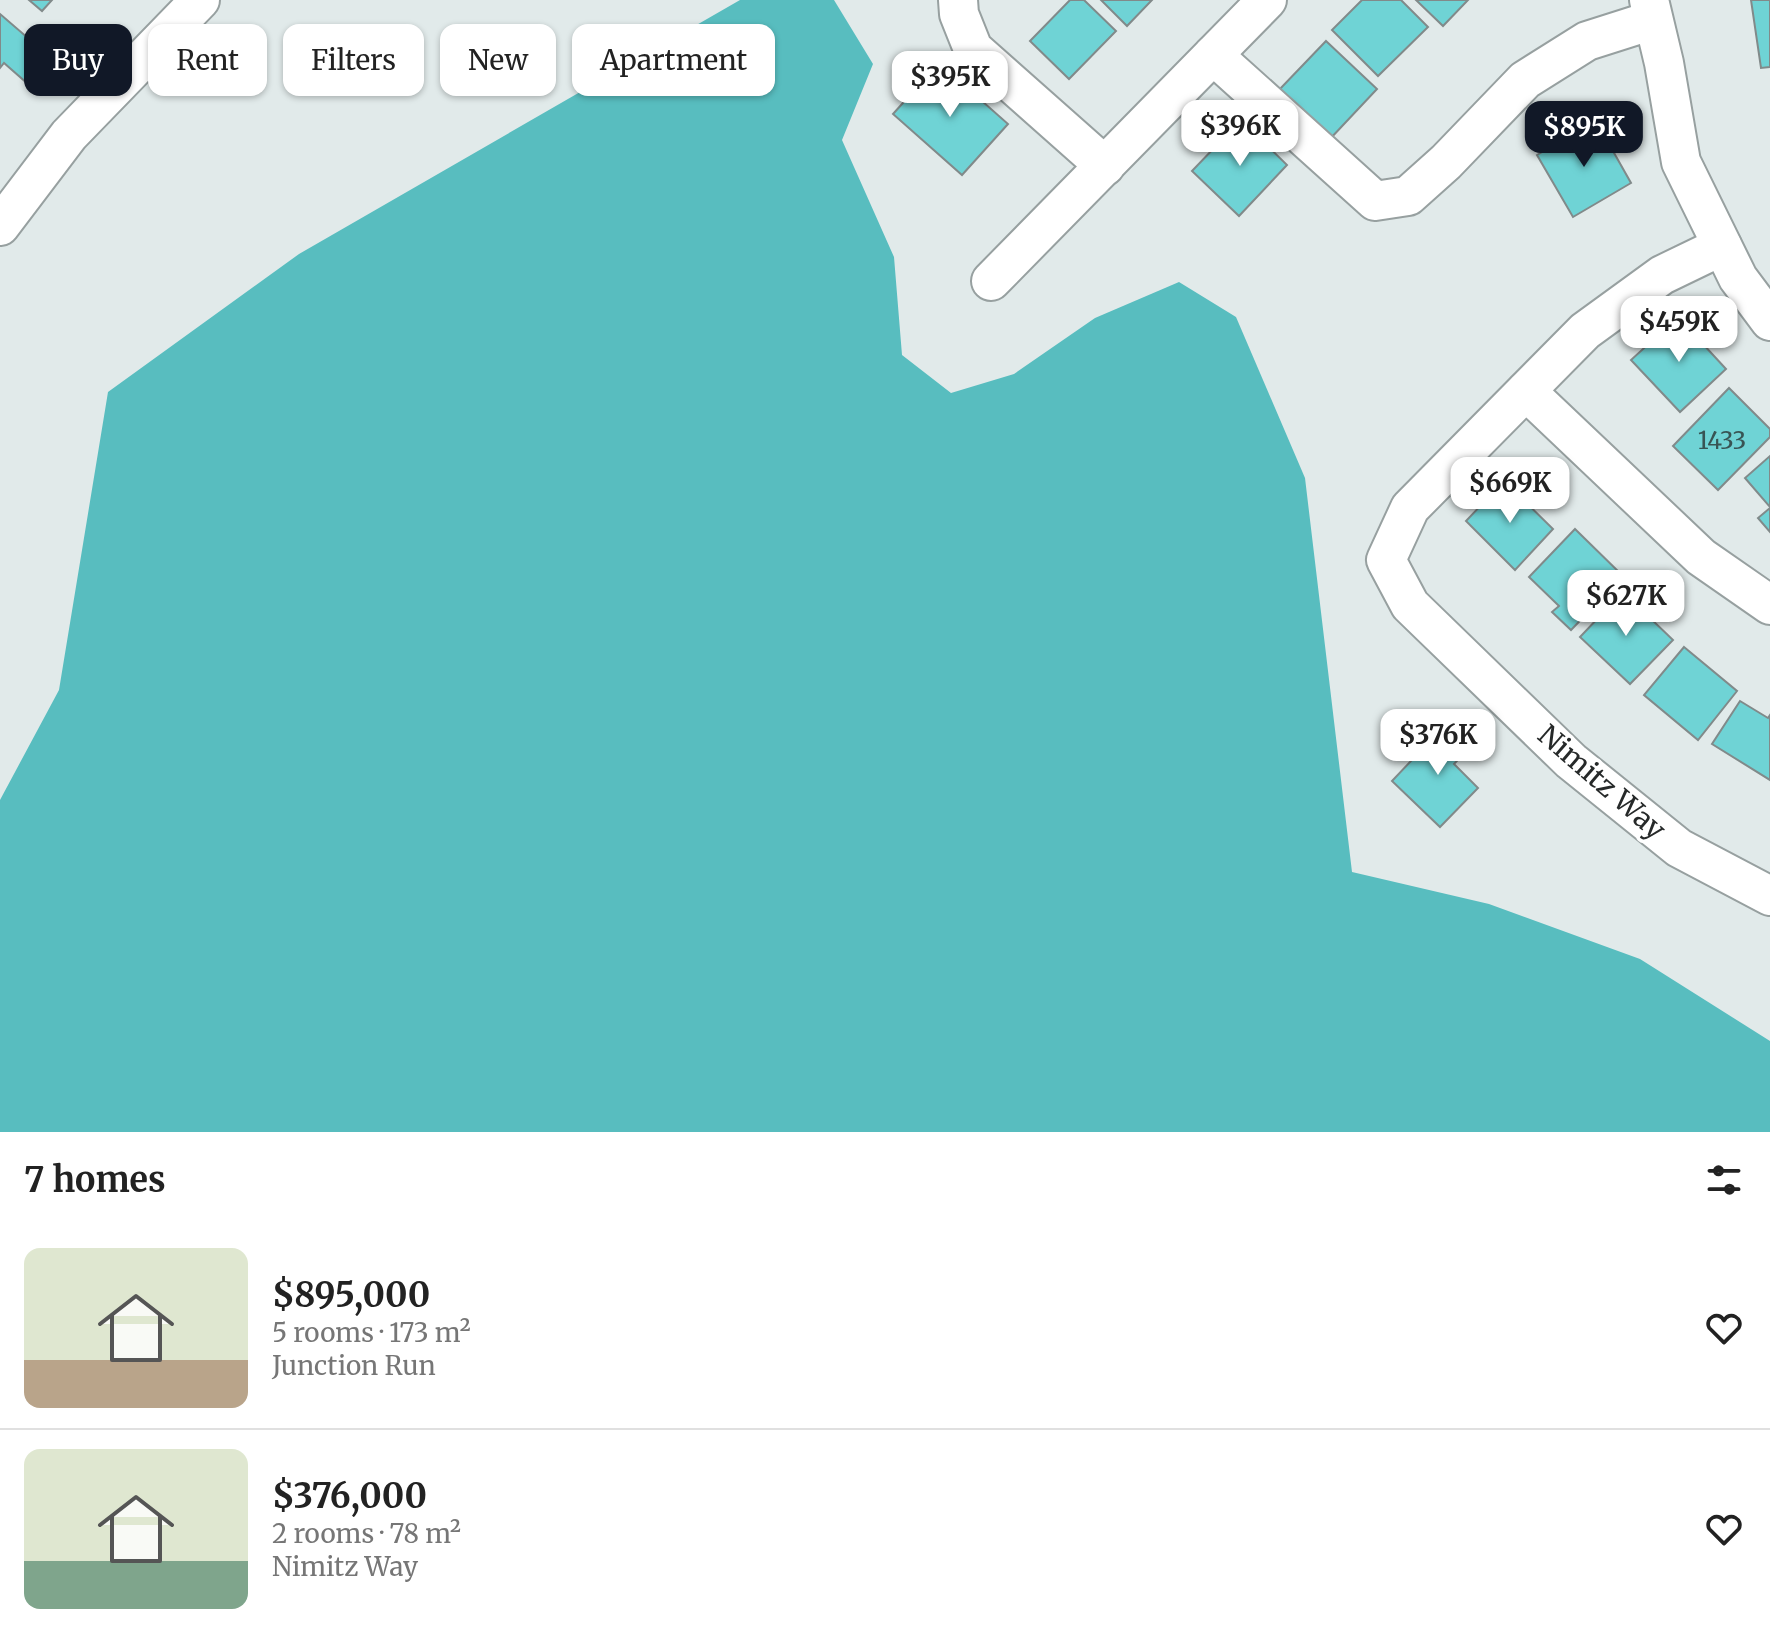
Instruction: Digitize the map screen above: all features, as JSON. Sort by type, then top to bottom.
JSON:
[{"type":"street","points":[[0,226],[69,135],[200,0]]},
{"type":"street","points":[[958,0],[959,14],[973,49],[1105,166]]},
{"type":"street","points":[[991,281],[1267,0]]},
{"type":"street","points":[[1213,55],[1375,201],[1408,196],[1446,162],[1525,80],[1587,41],[1651,10],[1681,162],[1738,278],[1770,321]]},
{"type":"street","name":"Nimitz Way","points":[[1722,246],[1662,275],[1585,331],[1410,508],[1386,560],[1410,605],[1571,761],[1679,848],[1770,896]]},
{"type":"street","points":[[1526,391],[1701,557],[1770,605]]},
{"type":"shaded area","points":[[740,0],[834,0],[873,64],[842,140],[894,257],[902,355],[951,393],[1014,374],[1095,318],[1179,282],[1236,317],[1305,478],[1352,872],[1489,904],[1640,959],[1770,1041],[1770,1132],[0,1132],[0,800],[59,690],[108,392],[299,254],[573,96],[775,96],[775,24],[698,24]]},
{"type":"building","points":[[29,0],[52,0],[42,11]]},
{"type":"building","points":[[1070,0],[1084,0],[1116,31],[1069,79],[1030,41]]},
{"type":"building","points":[[1101,0],[1152,0],[1127,26]]},
{"type":"building","points":[[1362,0],[1401,0],[1428,27],[1378,76],[1332,30]]},
{"type":"building","points":[[1416,0],[1468,0],[1443,26]]},
{"type":"building","points":[[1751,0],[1770,0],[1770,67],[1761,68]]},
{"type":"building","points":[[0,14],[24,35],[24,80],[4,63],[0,68]]},
{"type":"building","points":[[1326,41],[1377,89],[1329,140],[1278,91]]},
{"type":"building","points":[[939,63],[1008,124],[962,175],[893,114]]},
{"type":"building","points":[[1241,120],[1287,165],[1239,216],[1192,171]]},
{"type":"building","points":[[1596,121],[1631,183],[1573,217],[1537,155]]},
{"type":"building","points":[[1678,317],[1726,369],[1680,412],[1631,360]]},
{"type":"building","points":[[1729,388],[1770,429],[1770,437],[1718,490],[1673,446]]},
{"type":"building","points":[[1770,456],[1770,507],[1745,478]]},
{"type":"building","points":[[1504,481],[1553,529],[1515,570],[1466,521]]},
{"type":"building","points":[[1770,508],[1770,532],[1758,518]]},
{"type":"building","points":[[1575,529],[1623,576],[1571,630],[1552,612],[1559,606],[1529,577]]},
{"type":"building","points":[[1623,592],[1673,640],[1630,684],[1580,637]]},
{"type":"building","points":[[1684,647],[1737,691],[1698,740],[1644,695]]},
{"type":"building","points":[[1740,701],[1768,718],[1770,715],[1770,780],[1712,744]]},
{"type":"building","points":[[1447,723],[1471,746],[1454,764],[1478,788],[1440,827],[1392,781]]}]
